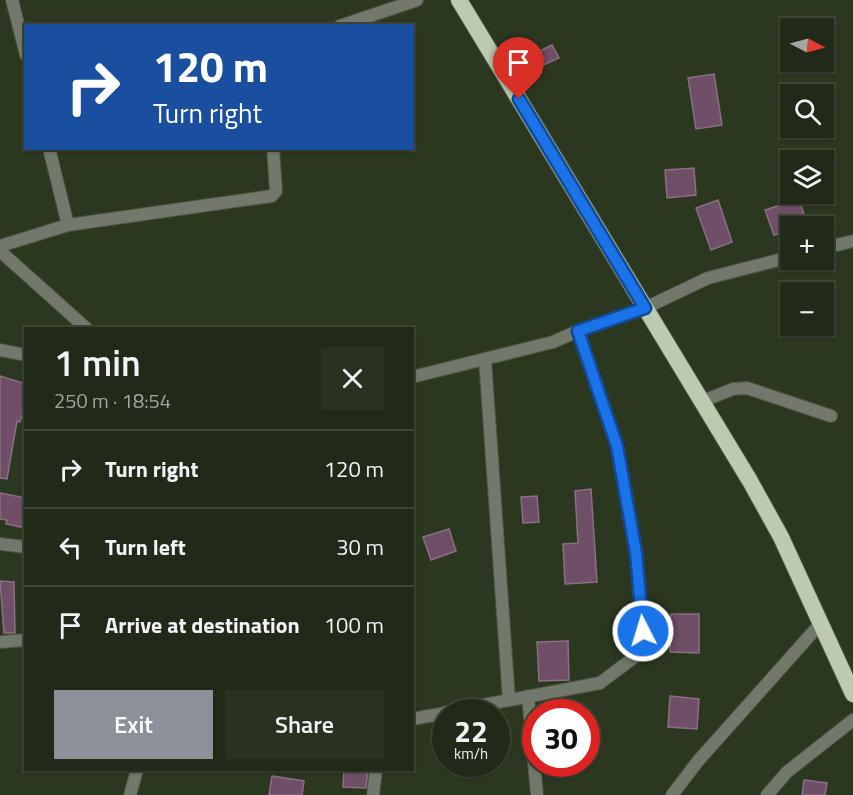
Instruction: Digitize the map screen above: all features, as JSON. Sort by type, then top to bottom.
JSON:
[{"type":"highway","points":[[459,0],[703,401],[781,537],[853,694]]},
{"type":"street","points":[[12,0],[24,47]]},
{"type":"street","points":[[346,24],[417,0]]},
{"type":"street","points":[[49,150],[68,225]]},
{"type":"street","points":[[0,246],[68,225],[272,196],[276,191],[273,150]]},
{"type":"street","points":[[834,246],[853,241]]},
{"type":"street","points":[[0,251],[85,327]]},
{"type":"street","points":[[414,377],[553,342],[645,308],[708,278],[780,260]]},
{"type":"street","points":[[510,700],[600,683],[632,658],[643,631],[636,553],[617,446],[578,331]]},
{"type":"street","points":[[0,350],[24,355]]},
{"type":"street","points":[[485,359],[509,699]]},
{"type":"street","points":[[703,401],[733,389],[747,388],[831,416]]},
{"type":"street","points":[[0,544],[24,547]]},
{"type":"street","points":[[672,795],[821,622]]},
{"type":"street","points":[[0,642],[24,640]]},
{"type":"street","points":[[528,696],[537,795]]},
{"type":"street","points":[[414,719],[432,715]]},
{"type":"street","points":[[767,795],[787,772],[853,720]]},
{"type":"street","points":[[130,795],[137,771]]},
{"type":"street","points":[[373,795],[376,771]]},
{"type":"building","points":[[552,45],[559,58],[539,67],[533,54]]},
{"type":"building","points":[[714,74],[722,125],[696,129],[688,78]]},
{"type":"building","points":[[694,168],[696,195],[667,198],[665,170]]},
{"type":"building","points":[[718,200],[732,242],[711,250],[696,208]]},
{"type":"building","points":[[784,204],[801,204],[804,216],[780,216],[780,233],[774,235],[765,210]]},
{"type":"building","points":[[0,376],[24,383],[24,409],[20,422],[17,421],[7,479],[0,478]]},
{"type":"building","points":[[591,489],[597,582],[565,584],[563,544],[578,543],[575,491]]},
{"type":"building","points":[[0,493],[24,498],[24,528],[6,524],[7,520],[0,519]]},
{"type":"building","points":[[537,496],[539,522],[523,523],[521,497]]},
{"type":"building","points":[[449,529],[456,551],[431,560],[423,537]]},
{"type":"building","points":[[0,581],[14,582],[15,633],[4,633]]},
{"type":"building","points":[[671,614],[699,614],[699,653],[670,652]]},
{"type":"building","points":[[568,641],[569,680],[539,681],[537,642]]},
{"type":"building","points":[[670,696],[699,699],[697,729],[668,727]]},
{"type":"building","points":[[344,771],[368,771],[366,788],[343,787]]},
{"type":"building","points":[[272,776],[304,781],[302,795],[269,795]]},
{"type":"building","points":[[804,780],[827,783],[825,795],[802,795]]},
{"type":"route","points":[[519,99],[645,308],[578,331],[617,446],[636,553],[643,631]]}]
